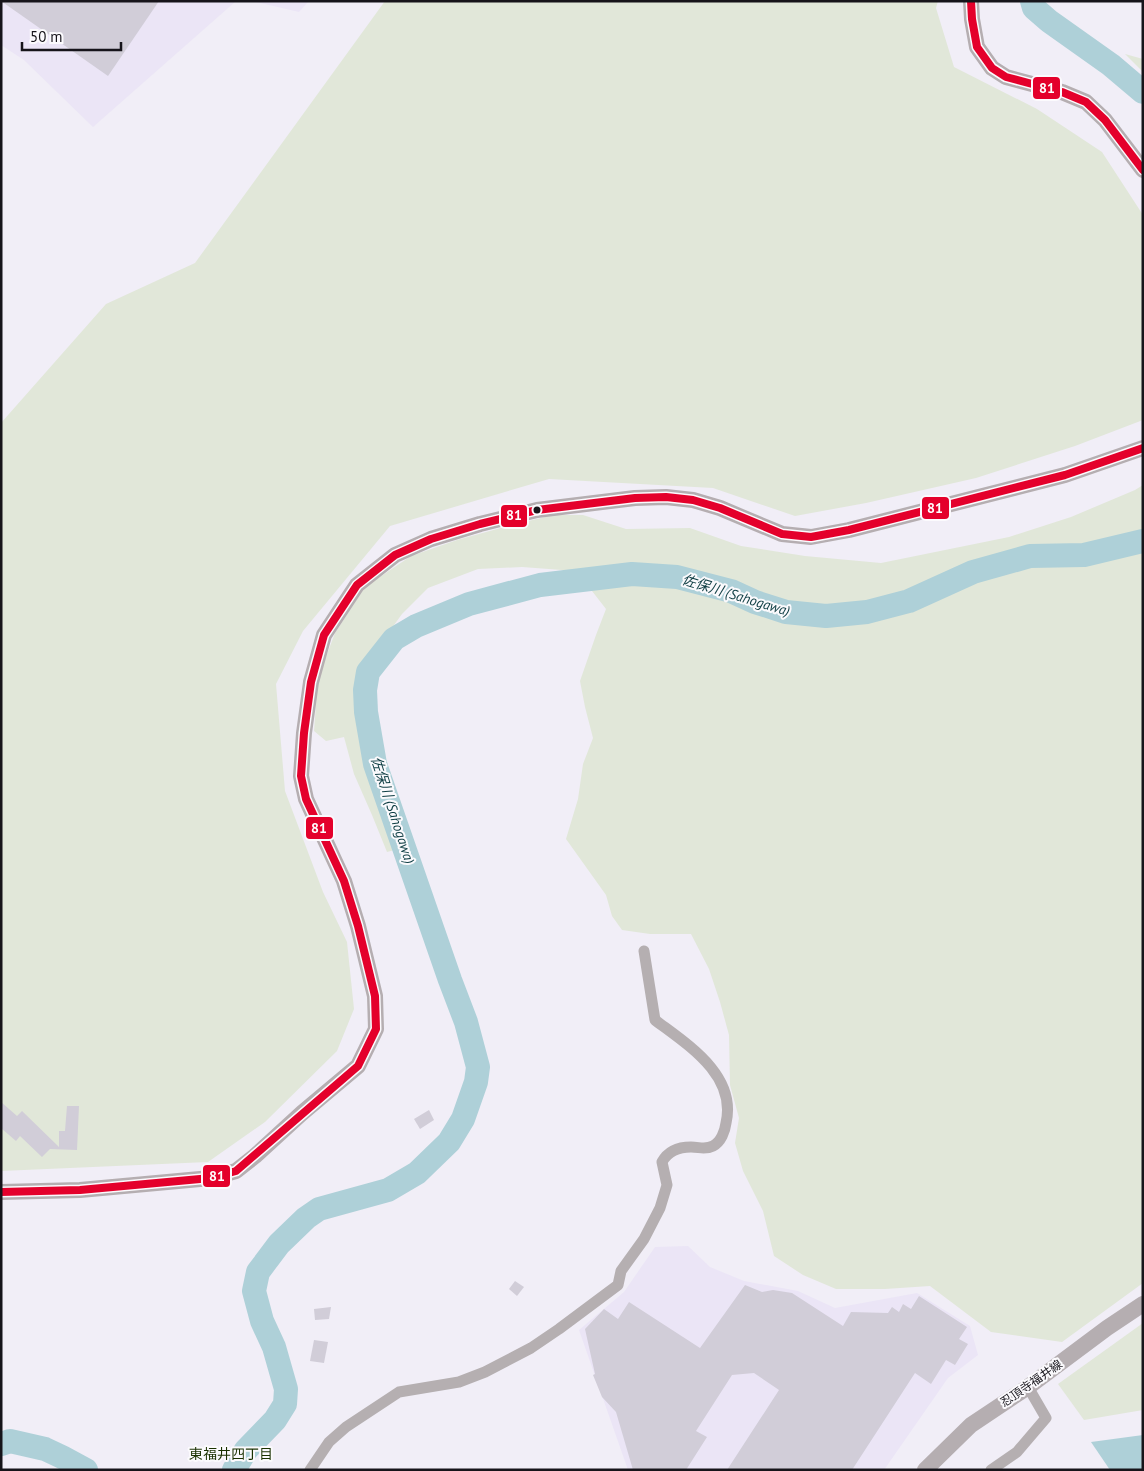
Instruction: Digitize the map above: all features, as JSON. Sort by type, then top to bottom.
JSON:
[{"type":"main road","points":[[972,1],[972,19],[977,47],[992,68],[1006,77],[1062,92],[1086,102],[1105,120],[1143,170]]},
{"type":"main road","points":[[1,1192],[80,1190],[211,1178],[236,1170],[256,1156],[302,1113],[358,1066],[376,1029],[375,996],[358,926],[344,881],[306,800],[301,776],[302,750],[311,682],[324,635],[357,585],[395,555],[431,539],[537,510],[635,498],[666,497],[692,500],[720,508],[782,534],[811,537],[849,530],[1065,475],[1143,448]]},
{"type":"main road","name":"忍頂寺福井線","points":[[925,1470],[971,1425],[1028,1387],[1107,1328],[1143,1304]]},
{"type":"street","points":[[310,1470],[330,1442],[346,1427],[399,1392],[459,1382],[485,1372],[531,1348],[618,1285],[622,1271],[644,1239],[660,1208],[667,1185],[662,1162],[666,1155],[675,1150],[690,1147],[706,1148],[716,1144],[724,1133],[729,1113],[720,1079],[695,1051],[655,1020],[644,951]]},
{"type":"street","points":[[991,1470],[1017,1452],[1046,1418],[1028,1387]]},
{"type":"shaded area","points":[[1,1],[236,1],[93,127],[24,60],[1,45]]},
{"type":"shaded area","points":[[252,1],[309,1],[299,12]]},
{"type":"shaded area","points":[[385,1],[938,1],[936,8],[954,67],[1037,109],[1102,152],[1143,215],[1143,420],[1075,446],[976,478],[866,503],[795,516],[713,488],[549,479],[390,526],[303,631],[276,684],[285,791],[323,892],[347,942],[354,1009],[337,1051],[265,1122],[208,1162],[1,1171],[1,423],[106,304],[195,263]]},
{"type":"shaded area","points":[[1125,54],[1143,59],[1143,72]]},
{"type":"shaded area","points":[[1143,485],[1143,1283],[1062,1342],[991,1332],[930,1286],[885,1289],[836,1289],[803,1275],[774,1256],[763,1211],[743,1171],[735,1143],[739,1118],[730,1085],[729,1035],[709,969],[691,934],[650,934],[622,930],[612,916],[606,895],[566,839],[578,799],[583,764],[593,738],[580,681],[606,609],[592,591],[562,570],[522,567],[478,569],[428,588],[402,614],[363,668],[357,703],[360,739],[376,793],[398,849],[387,852],[354,774],[344,737],[326,741],[314,731],[318,678],[335,633],[365,587],[411,556],[457,540],[553,515],[583,515],[626,529],[690,528],[741,546],[805,556],[881,563],[1009,537],[1071,517]]},
{"type":"shaded area","points":[[688,1246],[710,1267],[744,1281],[798,1291],[835,1308],[917,1293],[970,1326],[978,1355],[948,1378],[884,1470],[628,1470],[579,1330],[624,1292],[655,1247]]},
{"type":"shaded area","points":[[1143,1323],[1143,1410],[1084,1420],[1058,1384]]},
{"type":"water","points":[[1143,1435],[1143,1470],[1110,1470],[1091,1442]]},
{"type":"building","points":[[1,1],[159,1],[108,76]]},
{"type":"building","points":[[1,1102],[17,1116],[22,1111],[59,1147],[59,1131],[65,1131],[67,1106],[79,1106],[77,1150],[50,1149],[42,1157],[20,1136],[16,1141],[1,1128]]},
{"type":"building","points":[[429,1110],[434,1120],[420,1129],[414,1119]]},
{"type":"building","points":[[515,1281],[524,1287],[517,1296],[509,1289]]},
{"type":"building","points":[[745,1285],[762,1292],[773,1290],[792,1293],[843,1326],[851,1312],[888,1313],[892,1307],[899,1312],[903,1304],[911,1309],[919,1296],[967,1327],[959,1339],[968,1344],[955,1365],[946,1360],[931,1384],[915,1373],[852,1470],[727,1470],[779,1390],[754,1373],[732,1375],[696,1431],[707,1437],[686,1470],[633,1470],[616,1412],[602,1397],[593,1375],[595,1374],[585,1329],[604,1309],[618,1319],[629,1302],[700,1348]]},
{"type":"building","points":[[331,1307],[329,1319],[315,1320],[314,1309]]},
{"type":"building","points":[[314,1340],[328,1342],[324,1363],[310,1361]]},
{"type":"waterway","name":"佐保川 (Sahogawa)","points":[[1032,1],[1034,8],[1049,21],[1111,65],[1143,92]]},
{"type":"waterway","name":"佐保川 (Sahogawa)","points":[[234,1470],[246,1450],[275,1420],[285,1404],[286,1389],[274,1347],[262,1321],[254,1291],[258,1272],[279,1244],[306,1218],[319,1209],[388,1190],[417,1173],[449,1142],[463,1119],[476,1082],[478,1067],[466,1022],[375,764],[366,712],[365,690],[368,672],[394,639],[416,626],[469,604],[540,585],[632,574],[677,577],[731,591],[755,602],[786,612],[826,616],[867,612],[909,601],[973,572],[1030,556],[1084,555],[1143,541]]},
{"type":"waterway","name":"佐保川 (Sahogawa)","points":[[1,1444],[10,1441],[45,1449],[86,1470]]},
{"type":"transit line","name":"81","points":[[971,1],[977,47],[992,68],[1006,77],[1062,92],[1086,102],[1105,120],[1143,170]]},
{"type":"transit line","name":"81","points":[[1,1192],[80,1190],[211,1178],[236,1171],[358,1066],[376,1029],[375,996],[358,926],[344,881],[306,799],[301,776],[304,733],[311,682],[324,635],[357,585],[395,555],[431,539],[480,524],[537,510],[635,498],[666,497],[693,500],[720,508],[782,534],[811,537],[849,530],[1065,475],[1143,448]]},
{"type":"district","name":"東福井四丁目","points":[[231,1454]]}]
